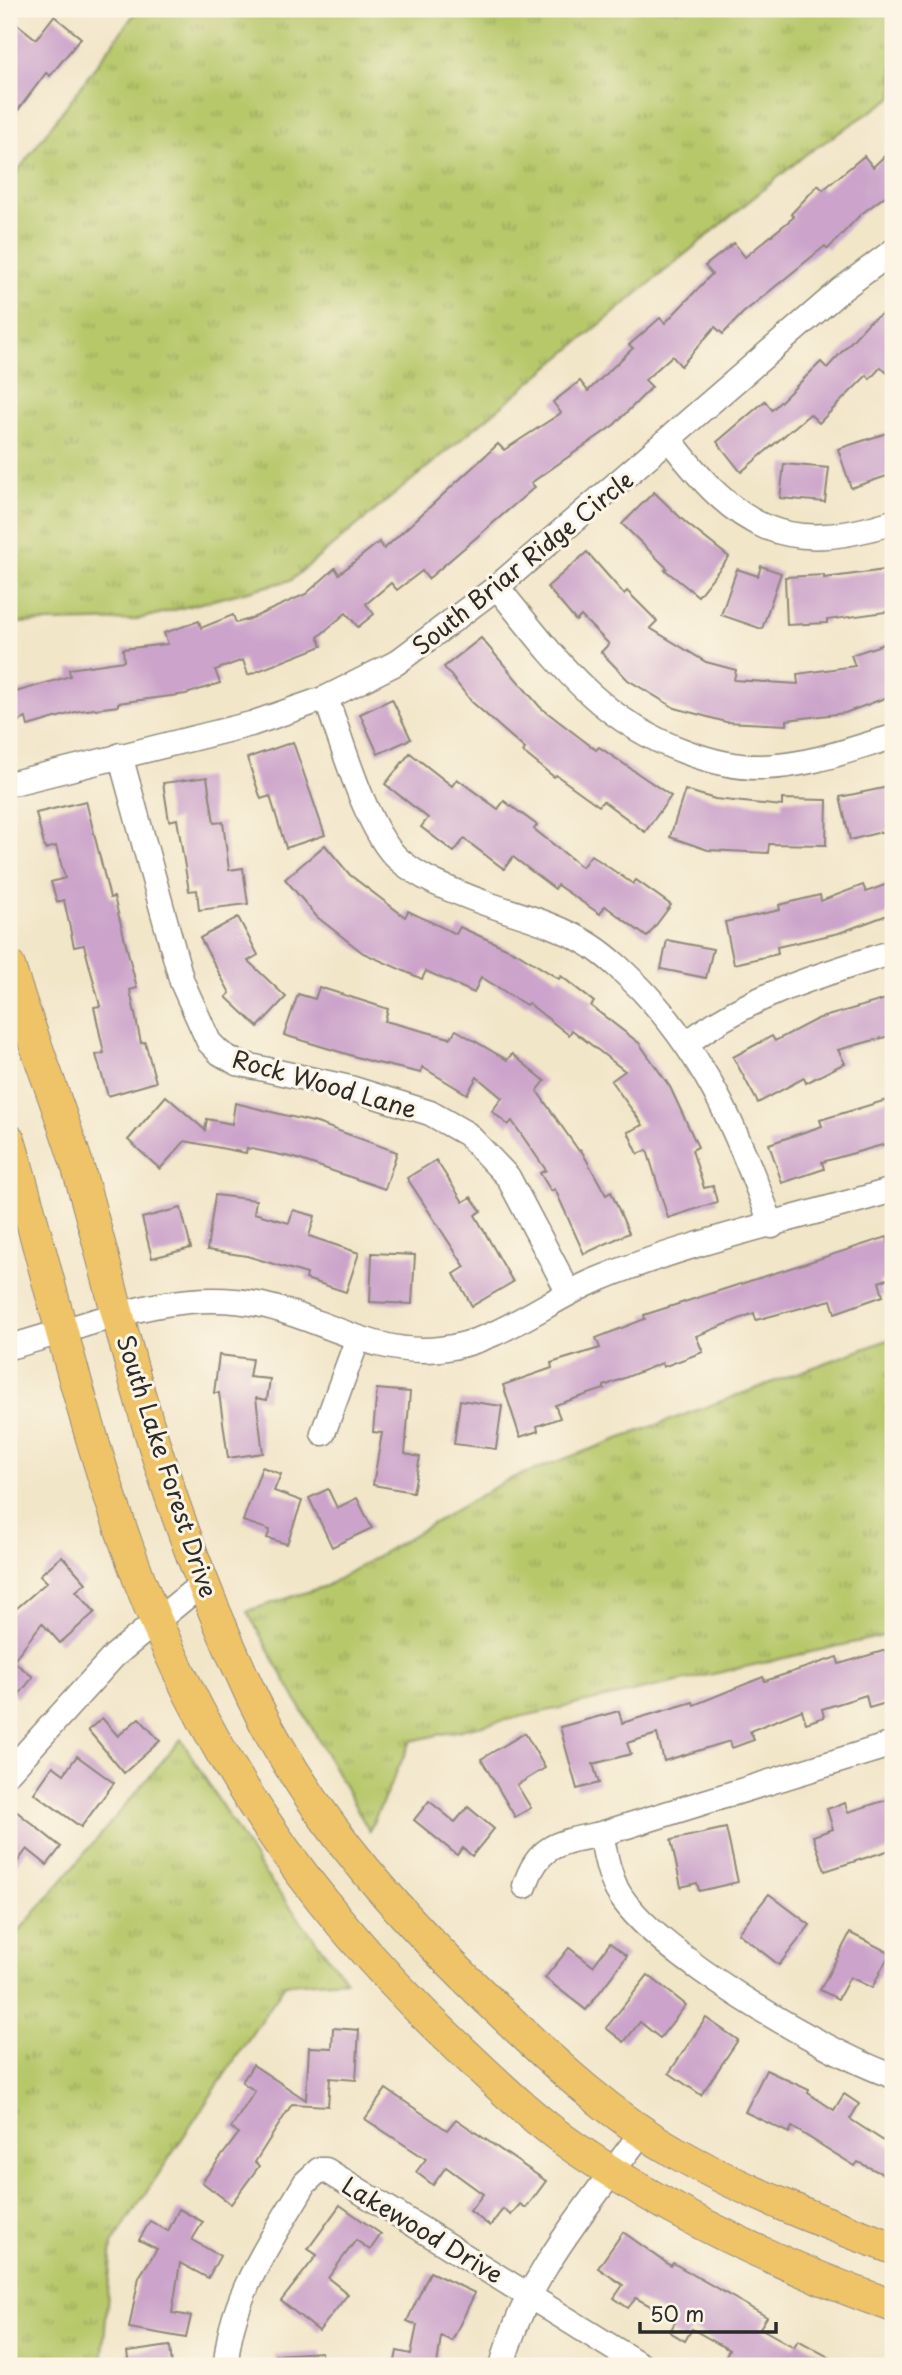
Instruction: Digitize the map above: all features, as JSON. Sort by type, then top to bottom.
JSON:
[{"type":"main road","name":"South Lake Forest Drive","points":[[9,965],[77,1165],[148,1420],[203,1583],[254,1700],[312,1800],[401,1913],[535,2045],[642,2132],[722,2176],[893,2248]]},
{"type":"main road","points":[[9,1140],[79,1399],[129,1551],[201,1720],[236,1780],[306,1883],[355,1944],[418,2010],[541,2123],[612,2173],[685,2216],[782,2264],[893,2306]]},
{"type":"street","name":"South Briar Ridge Circle","points":[[9,784],[251,724],[326,698],[412,652],[497,587],[842,289],[893,251]]},
{"type":"street","points":[[670,440],[707,485],[732,508],[779,533],[817,538],[893,522]]},
{"type":"street","points":[[497,587],[569,676],[589,696],[625,724],[661,743],[702,758],[765,767],[828,756],[893,737]]},
{"type":"street","points":[[326,698],[367,807],[395,856],[438,884],[567,932],[592,945],[632,980],[687,1043],[717,1090],[740,1140],[772,1226]]},
{"type":"street","name":"Rock Wood Lane","points":[[120,755],[182,982],[209,1042],[220,1054],[237,1063],[350,1088],[429,1113],[467,1134],[508,1177],[569,1293]]},
{"type":"street","points":[[687,1043],[740,1006],[780,989],[893,952]]},
{"type":"street","points":[[9,1347],[119,1314],[183,1300],[233,1301],[282,1311],[392,1347],[440,1349],[475,1342],[595,1281],[682,1250],[893,1190]]},
{"type":"street","points":[[323,1433],[358,1338]]},
{"type":"street","points":[[9,1772],[90,1680],[157,1618],[203,1583]]},
{"type":"street","points":[[525,1886],[531,1867],[542,1853],[559,1843],[601,1833],[893,1744]]},
{"type":"street","points":[[601,1833],[609,1871],[618,1891],[635,1913],[667,1942],[789,2027],[893,2076]]},
{"type":"street","points":[[502,2366],[514,2329],[531,2295],[642,2132]]},
{"type":"street","name":"Lakewood Drive","points":[[226,2366],[232,2321],[242,2295],[304,2183],[318,2171],[326,2170],[642,2366]]},
{"type":"green space","points":[[138,9],[893,9],[893,97],[805,155],[291,580],[135,620],[9,623],[9,183]]},
{"type":"green space","points":[[893,1338],[893,1634],[411,1741],[369,1831],[247,1611],[326,1586],[507,1480]]},
{"type":"green space","points":[[181,1739],[259,1866],[346,1980],[285,1984],[112,2244],[102,2366],[9,2366],[9,1943]]},
{"type":"building","points":[[54,16],[81,38],[50,76],[46,73],[9,122],[9,34],[17,24],[36,39]]},
{"type":"building","points":[[893,148],[893,190],[860,215],[828,249],[825,246],[743,313],[723,334],[715,327],[681,366],[672,356],[645,380],[652,387],[614,425],[531,483],[535,487],[428,579],[422,571],[397,590],[391,583],[366,604],[374,614],[358,627],[346,613],[318,637],[322,646],[248,675],[243,660],[215,670],[220,683],[186,694],[118,703],[118,706],[79,711],[28,726],[26,718],[9,725],[9,694],[70,676],[69,669],[124,661],[123,649],[168,644],[164,633],[199,621],[201,628],[233,615],[236,623],[250,619],[306,594],[335,568],[339,574],[379,542],[384,549],[498,444],[504,450],[561,413],[553,402],[580,381],[588,391],[633,348],[629,345],[660,318],[665,323],[712,274],[705,266],[734,243],[745,257],[794,217],[791,214],[818,185],[823,190],[864,156],[873,167]]},
{"type":"building","points":[[893,307],[893,378],[881,367],[870,379],[867,375],[819,423],[810,414],[741,472],[717,442],[765,401],[772,410],[821,362],[827,368],[870,321]]},
{"type":"building","points":[[893,431],[893,474],[851,488],[838,449]]},
{"type":"building","points":[[784,464],[829,468],[825,502],[780,498]]},
{"type":"building","points":[[654,492],[686,523],[729,557],[698,596],[665,570],[667,568],[622,524]]},
{"type":"building","points":[[587,552],[624,594],[627,591],[657,621],[650,628],[706,662],[736,670],[734,680],[798,684],[797,674],[855,666],[851,655],[893,641],[893,695],[845,713],[787,720],[787,725],[726,722],[675,708],[628,680],[601,652],[609,644],[581,616],[576,621],[547,587]]},
{"type":"building","points":[[761,566],[781,573],[762,629],[721,615],[737,569],[758,576]]},
{"type":"building","points":[[893,569],[893,611],[827,620],[827,623],[787,625],[785,577],[824,575],[824,578]]},
{"type":"building","points":[[481,638],[540,707],[596,750],[599,747],[671,796],[645,832],[603,801],[599,806],[556,775],[554,777],[523,752],[525,749],[472,702],[444,667]]},
{"type":"building","points":[[392,699],[411,739],[378,754],[360,714]]},
{"type":"building","points":[[293,742],[325,835],[286,848],[270,796],[261,799],[247,758]]},
{"type":"building","points":[[410,753],[452,786],[457,779],[498,809],[504,801],[537,825],[534,829],[582,867],[591,855],[633,884],[636,880],[671,905],[647,937],[605,906],[600,914],[557,885],[555,889],[513,857],[504,869],[464,839],[454,852],[421,827],[428,818],[385,784]]},
{"type":"building","points":[[207,777],[214,823],[223,822],[229,870],[243,868],[248,904],[199,910],[197,890],[189,891],[177,819],[169,821],[163,783]]},
{"type":"building","points":[[893,786],[893,829],[850,840],[840,797]]},
{"type":"building","points":[[685,790],[715,799],[782,806],[782,799],[827,800],[826,845],[769,844],[768,853],[708,850],[670,837]]},
{"type":"building","points":[[86,801],[110,898],[114,897],[137,988],[130,990],[141,1043],[145,1042],[156,1082],[108,1096],[96,1055],[104,1053],[94,1007],[100,1006],[84,945],[74,947],[64,900],[57,902],[51,882],[65,878],[56,846],[45,849],[36,813]]},
{"type":"building","points":[[325,845],[350,875],[405,917],[408,911],[456,934],[460,927],[517,953],[559,979],[561,976],[594,1002],[591,1006],[639,1043],[670,1087],[698,1147],[692,1150],[704,1188],[713,1186],[717,1202],[668,1218],[647,1150],[638,1154],[628,1132],[643,1125],[611,1081],[625,1071],[572,1030],[569,1035],[528,1003],[526,1005],[481,977],[474,993],[426,971],[422,979],[363,953],[317,917],[285,879]]},
{"type":"building","points":[[893,882],[893,913],[839,933],[777,947],[778,954],[734,964],[725,922],[780,910],[779,905],[820,895],[821,901],[863,885],[866,892]]},
{"type":"building","points":[[238,917],[258,955],[248,961],[286,997],[258,1027],[226,997],[230,993],[200,938]]},
{"type":"building","points":[[667,940],[713,949],[706,978],[661,969]]},
{"type":"building","points":[[319,987],[388,1009],[385,1021],[450,1038],[456,1030],[507,1060],[512,1054],[545,1081],[537,1091],[579,1151],[581,1150],[606,1195],[611,1192],[629,1233],[584,1254],[555,1189],[551,1191],[540,1173],[546,1170],[512,1121],[508,1125],[492,1111],[502,1098],[477,1077],[467,1094],[422,1067],[421,1073],[373,1062],[284,1035],[298,994],[315,999]]},
{"type":"building","points":[[893,997],[893,1035],[838,1050],[845,1063],[806,1083],[804,1078],[758,1103],[733,1057],[772,1036],[775,1041],[817,1019]]},
{"type":"building","points":[[166,1096],[205,1130],[207,1119],[232,1124],[235,1103],[317,1123],[397,1152],[385,1189],[295,1158],[247,1148],[246,1153],[185,1141],[160,1169],[128,1140]]},
{"type":"building","points":[[893,1098],[893,1142],[822,1162],[824,1169],[782,1183],[769,1144],[822,1126],[820,1120]]},
{"type":"building","points":[[436,1160],[463,1202],[471,1197],[481,1211],[475,1215],[513,1282],[472,1306],[454,1274],[465,1267],[407,1178]]},
{"type":"building","points":[[215,1195],[256,1200],[254,1213],[289,1223],[293,1210],[315,1216],[309,1236],[359,1253],[346,1292],[306,1279],[307,1274],[247,1256],[207,1250]]},
{"type":"building","points":[[181,1208],[191,1248],[152,1258],[142,1218]]},
{"type":"building","points":[[887,1237],[893,1257],[893,1277],[879,1282],[883,1296],[835,1313],[831,1300],[756,1320],[754,1313],[696,1336],[703,1352],[663,1367],[662,1363],[604,1386],[604,1389],[555,1405],[560,1418],[537,1426],[538,1431],[520,1437],[503,1385],[552,1368],[551,1363],[600,1348],[596,1338],[645,1319],[644,1315]]},
{"type":"building","points":[[372,1253],[415,1255],[412,1304],[370,1302]]},
{"type":"building","points":[[219,1355],[252,1359],[249,1377],[270,1379],[267,1400],[256,1398],[263,1453],[228,1458],[219,1393],[214,1393]]},
{"type":"building","points":[[377,1389],[410,1392],[405,1454],[420,1457],[413,1492],[373,1485],[382,1433],[373,1432]]},
{"type":"building","points":[[460,1400],[502,1406],[496,1449],[454,1444]]},
{"type":"building","points":[[262,1467],[281,1474],[274,1491],[302,1501],[287,1544],[267,1538],[270,1530],[243,1521]]},
{"type":"building","points":[[328,1489],[337,1508],[357,1498],[372,1528],[332,1547],[309,1498]]},
{"type":"building","points":[[62,1556],[86,1583],[76,1591],[95,1612],[60,1643],[42,1623],[13,1661],[33,1677],[17,1697],[9,1691],[9,1615],[47,1582],[40,1575]]},
{"type":"building","points":[[893,1648],[893,1701],[869,1708],[866,1695],[822,1709],[824,1717],[806,1723],[802,1710],[750,1731],[754,1740],[732,1748],[730,1741],[664,1761],[657,1734],[627,1743],[631,1754],[593,1764],[599,1783],[577,1789],[560,1727],[619,1711],[622,1723],[693,1702],[694,1705],[763,1677],[765,1681],[837,1657],[839,1664]]},
{"type":"building","points":[[102,1718],[118,1736],[139,1718],[160,1741],[124,1773],[88,1730]]},
{"type":"building","points":[[525,1733],[545,1768],[517,1785],[531,1808],[515,1817],[481,1759]]},
{"type":"building","points":[[77,1756],[114,1783],[81,1827],[34,1793],[53,1766],[64,1774]]},
{"type":"building","points":[[893,1798],[893,1849],[825,1871],[813,1836],[833,1829],[827,1809],[845,1803],[848,1812]]},
{"type":"building","points":[[429,1801],[455,1822],[468,1807],[494,1829],[472,1856],[463,1848],[457,1855],[414,1820]]},
{"type":"building","points":[[16,1811],[61,1847],[47,1865],[27,1849],[9,1873],[9,1821]]},
{"type":"building","points":[[726,1828],[738,1882],[699,1891],[697,1883],[681,1887],[671,1840]]},
{"type":"building","points":[[769,1894],[810,1925],[779,1965],[738,1933]]},
{"type":"building","points":[[850,1933],[890,1953],[872,1988],[850,1977],[838,1999],[820,1990]]},
{"type":"building","points":[[610,1943],[627,1956],[586,2010],[545,1978],[569,1948],[593,1966]]},
{"type":"building","points":[[648,1975],[686,2005],[660,2038],[640,2022],[624,2042],[606,2028]]},
{"type":"building","points":[[706,2018],[738,2040],[701,2095],[669,2073]]},
{"type":"building","points":[[333,2028],[359,2030],[356,2080],[330,2078],[328,2106],[292,2104],[255,2162],[259,2166],[231,2204],[202,2182],[239,2133],[231,2128],[255,2091],[242,2082],[253,2065],[306,2100],[309,2047],[332,2048]]},
{"type":"building","points":[[766,2070],[809,2090],[808,2093],[834,2110],[844,2094],[859,2104],[850,2119],[893,2147],[893,2179],[858,2162],[855,2166],[792,2127],[789,2133],[745,2112]]},
{"type":"building","points":[[386,2089],[447,2130],[456,2119],[546,2181],[526,2208],[520,2204],[511,2215],[503,2209],[490,2226],[470,2211],[483,2194],[446,2167],[433,2185],[416,2172],[426,2159],[365,2119]]},
{"type":"building","points":[[340,2205],[381,2234],[370,2250],[356,2240],[328,2278],[348,2294],[319,2331],[281,2301],[317,2255],[308,2249]]},
{"type":"building","points":[[179,2209],[203,2222],[192,2240],[220,2256],[208,2278],[180,2263],[172,2313],[191,2316],[186,2338],[129,2328],[139,2277],[157,2249],[139,2240],[150,2221],[168,2231]]},
{"type":"building","points":[[623,2232],[671,2266],[673,2263],[767,2317],[760,2328],[794,2347],[798,2340],[845,2366],[720,2366],[729,2350],[692,2329],[685,2341],[670,2332],[676,2320],[636,2298],[628,2308],[614,2298],[623,2285],[598,2268]]},
{"type":"building","points":[[430,2272],[475,2293],[452,2341],[441,2336],[437,2366],[394,2366],[397,2351],[411,2354],[417,2325],[407,2321]]},
{"type":"building","points":[[170,2346],[172,2366],[129,2366],[127,2352]]},
{"type":"building","points":[[321,2352],[322,2366],[275,2366],[275,2355]]}]
